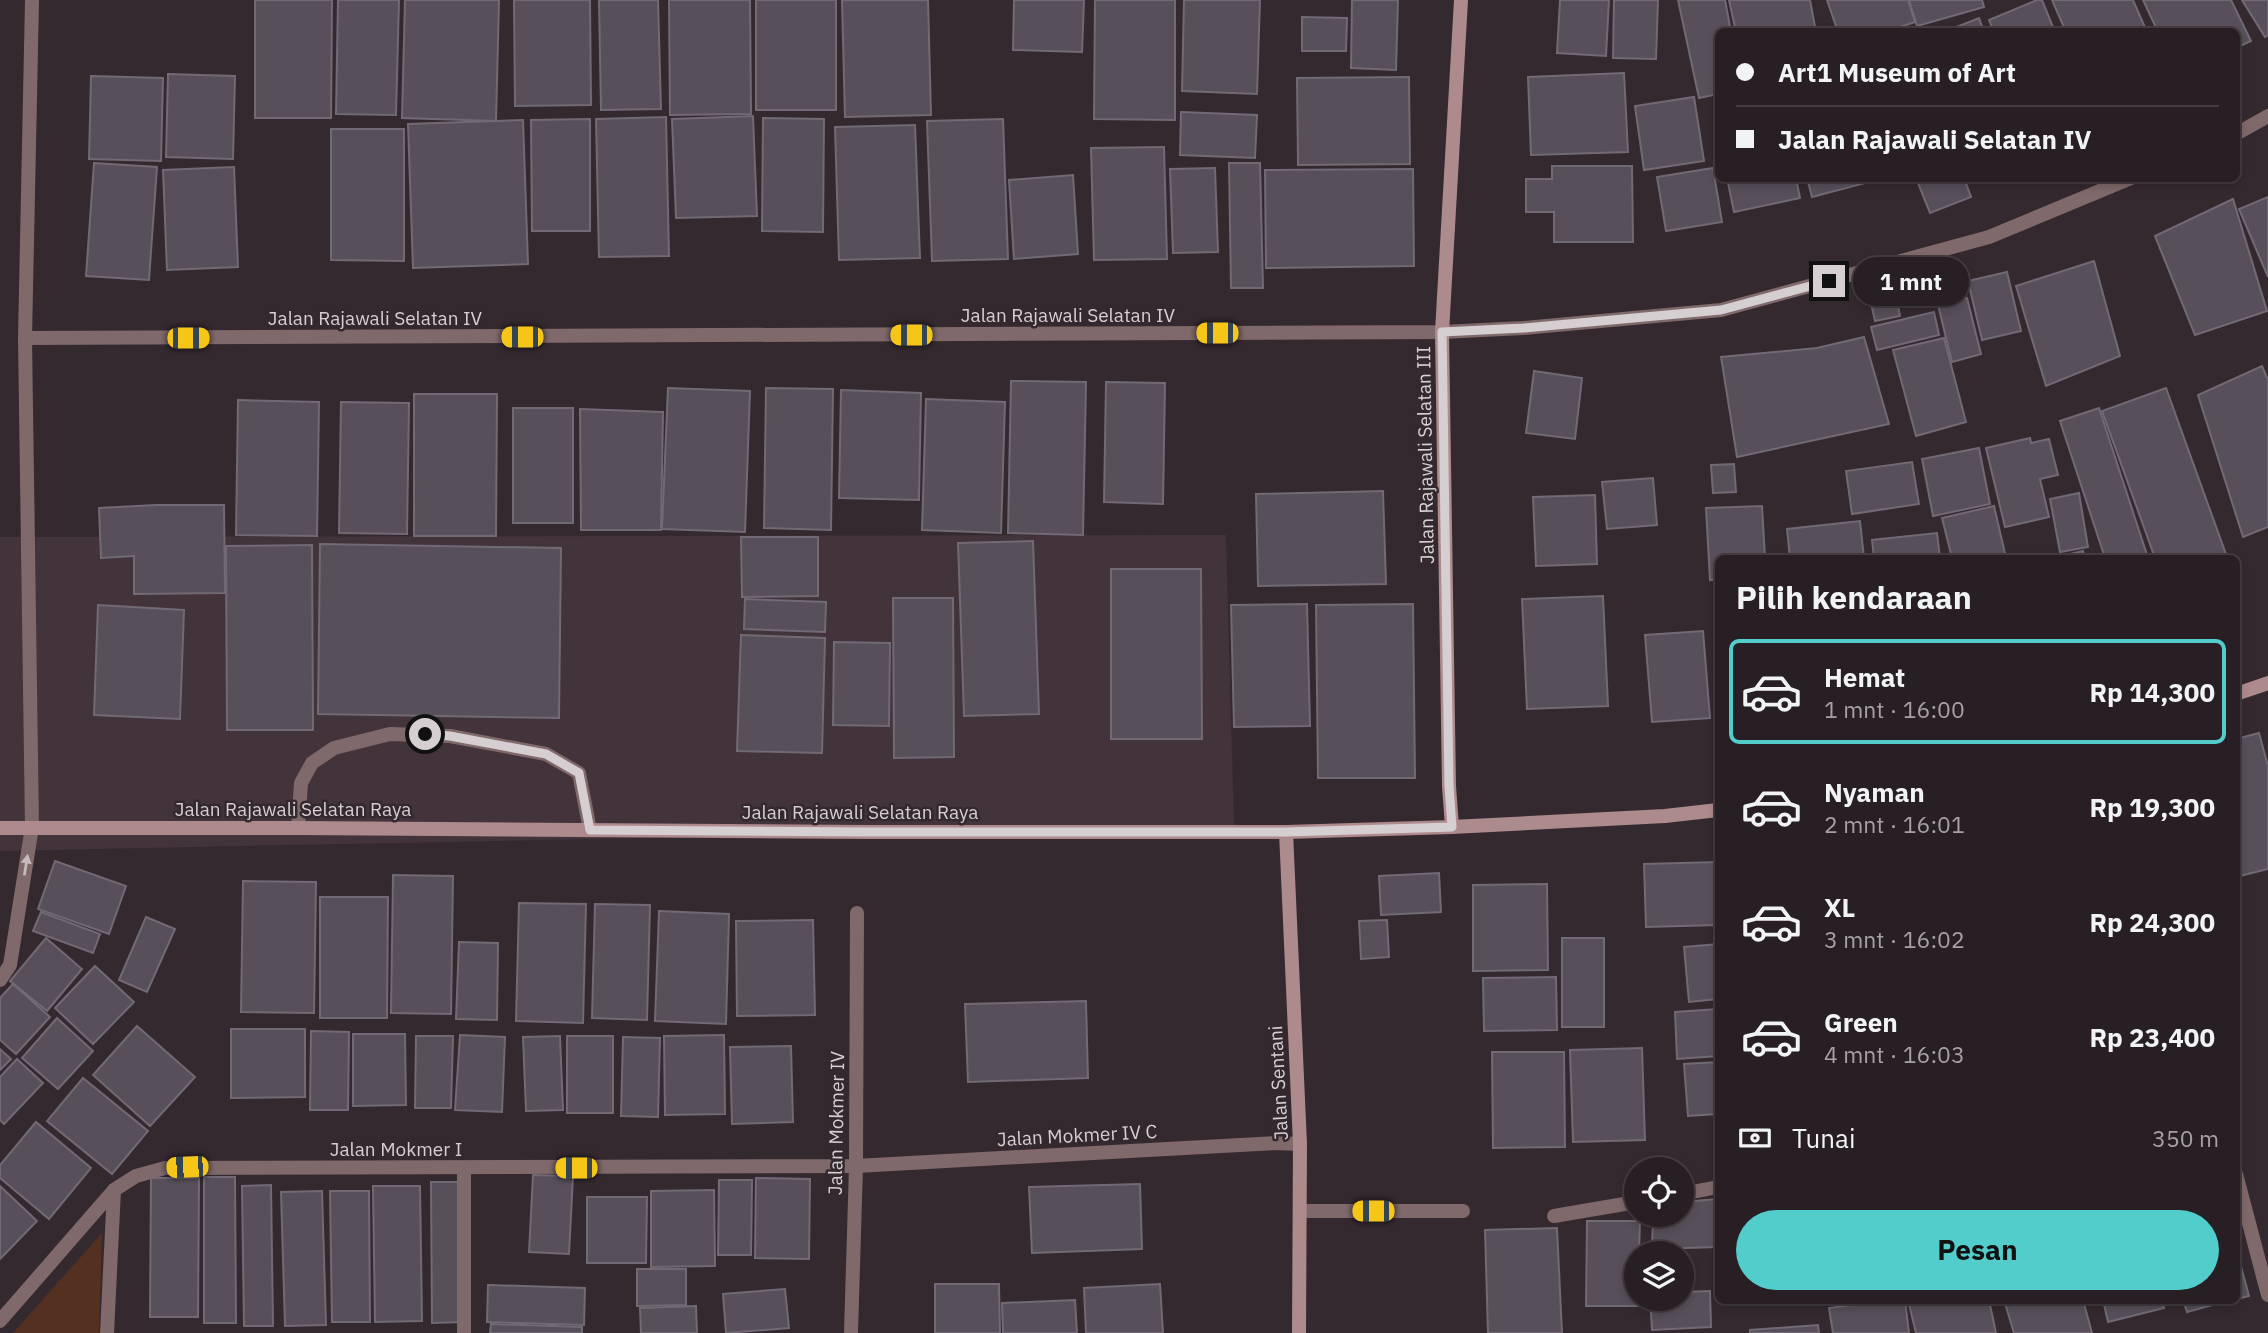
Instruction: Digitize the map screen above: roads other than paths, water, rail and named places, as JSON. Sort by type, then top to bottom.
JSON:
[{"type":"main road","name":"Jalan Rajawali Selatan III","points":[[1452,827],[1449,786],[1442,332],[1461,0]]},
{"type":"main road","points":[[2240,693],[2268,683]]},
{"type":"main road","name":"Jalan Rajawali Selatan Raya","points":[[0,828],[1286,832],[1665,817],[1715,810]]},
{"type":"main road","name":"Jalan Sentani","points":[[1286,832],[1300,1144],[1299,1333]]},
{"type":"street","points":[[0,980],[9,965],[32,827],[24,338],[32,0]]},
{"type":"street","points":[[2240,132],[2268,116]]},
{"type":"street","name":"Jalan Rajawali Selatan IV","points":[[24,338],[1442,332],[1523,328],[1721,310],[1989,237],[2122,182]]},
{"type":"street","points":[[298,828],[301,783],[312,763],[334,748],[390,734],[450,736],[546,754],[579,773],[590,830]]},
{"type":"street","name":"Jalan Mokmer IV","points":[[851,1333],[856,1166],[857,913]]},
{"type":"street","name":"Jalan Mokmer IV C","points":[[856,1166],[1275,1143],[1300,1144]]},
{"type":"street","name":"Jalan Mokmer I","points":[[0,1321],[114,1190],[136,1176],[165,1168],[856,1166]]},
{"type":"street","points":[[464,1168],[464,1333]]},
{"type":"street","points":[[1694,1192],[1715,1188]]},
{"type":"street","points":[[2240,1189],[2268,1295]]},
{"type":"street","points":[[107,1333],[114,1190]]},
{"type":"street","points":[[1554,1216],[1624,1204]]},
{"type":"street","points":[[1300,1211],[1463,1211]]}]
